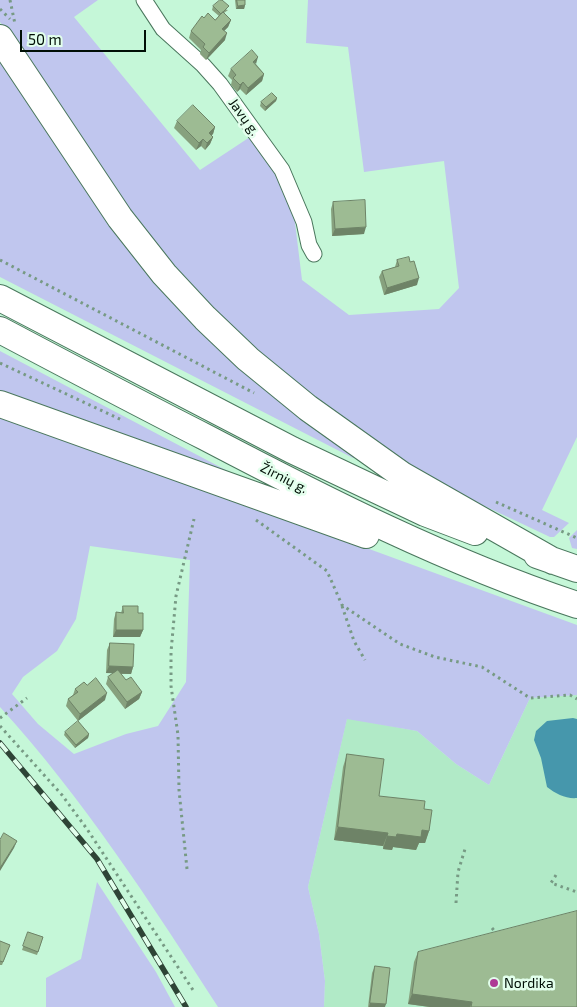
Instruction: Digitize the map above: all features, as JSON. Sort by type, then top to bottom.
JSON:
[{"type":"highway","points":[[12,32],[120,218],[164,274],[205,318],[248,359],[308,408],[402,475],[565,565]]},
{"type":"highway","name":"Žirnių g.","points":[[0,298],[301,455],[425,513],[565,565]]},
{"type":"highway","name":"Žirnių g.","points":[[0,330],[275,474],[391,530],[471,565],[577,604]]},
{"type":"highway","points":[[0,404],[381,540],[471,565]]},
{"type":"street","name":"Javų g.","points":[[144,0],[163,29],[203,65],[220,84],[282,170],[304,222],[309,245],[314,254]]},
{"type":"path","points":[[10,0],[12,32]]},
{"type":"path","points":[[0,9],[12,32]]},
{"type":"path","points":[[0,260],[259,396]]},
{"type":"path","points":[[0,363],[131,424]]},
{"type":"path","points":[[494,501],[577,538]]},
{"type":"path","points":[[187,869],[179,790],[178,735],[171,686],[171,652],[176,596],[194,519]]},
{"type":"path","points":[[300,551],[327,571],[342,605],[354,641],[365,660]]},
{"type":"path","points":[[342,605],[400,644],[436,657],[482,667],[530,698],[570,695],[577,699]]},
{"type":"path","points":[[0,718],[27,698]]},
{"type":"path","points":[[0,726],[62,795],[87,829],[193,990]]},
{"type":"path","points":[[456,903],[458,872],[465,848]]},
{"type":"path","points":[[556,875],[551,883],[577,892]]},
{"type":"path","points":[[492,928],[498,935]]},
{"type":"shaded area","points":[[0,0],[98,0],[74,17],[200,170],[253,135],[292,198],[302,280],[349,315],[439,309],[459,288],[444,161],[364,172],[348,47],[306,43],[308,0],[577,0],[577,437],[542,510],[569,523],[554,537],[550,537],[474,501],[395,458],[320,406],[251,348],[177,274],[117,196],[0,22]]},
{"type":"shaded area","points":[[0,52],[77,173],[355,456],[353,458],[0,277]]},
{"type":"shaded area","points":[[0,351],[258,487],[0,393]]},
{"type":"shaded area","points":[[0,414],[577,625],[577,695],[530,698],[489,785],[456,764],[417,731],[347,719],[308,887],[319,934],[325,981],[324,1007],[218,1007],[88,814],[0,707]],"holes":[[[90,546],[190,560],[186,682],[158,726],[126,734],[74,754],[38,724],[12,694],[23,677],[57,651],[76,619]]]},
{"type":"shaded area","points":[[577,530],[577,549],[572,548],[569,538]]},
{"type":"shaded area","points":[[577,695],[577,1007],[324,1007],[325,981],[319,934],[308,887],[347,718],[417,731],[456,764],[489,785],[530,698]]},
{"type":"shaded area","points":[[577,719],[577,798],[569,798],[561,796],[547,787],[541,758],[534,740],[536,731],[547,721]]},
{"type":"shaded area","points":[[97,882],[156,972],[175,1007],[46,1007],[46,978],[81,959]]},
{"type":"building","points":[[220,0],[229,6],[221,14],[213,6]]},
{"type":"building","points":[[237,0],[245,0],[245,5],[238,6]]},
{"type":"building","points":[[223,12],[231,20],[222,29],[227,33],[209,53],[203,47],[205,44],[191,31],[202,16],[204,18],[208,13],[215,20]]},
{"type":"building","points":[[252,50],[258,57],[253,62],[264,74],[248,88],[243,82],[240,85],[233,78],[236,75],[231,69]]},
{"type":"building","points":[[272,93],[277,98],[266,107],[261,102]]},
{"type":"building","points":[[193,105],[215,127],[209,133],[213,137],[207,143],[203,139],[199,143],[177,121]]},
{"type":"building","points":[[365,200],[366,227],[335,229],[333,202]]},
{"type":"building","points":[[409,257],[410,262],[414,261],[419,278],[387,288],[382,271],[399,266],[397,260]]},
{"type":"building","points":[[123,606],[138,606],[138,613],[143,613],[143,630],[116,630],[116,612],[123,613]]},
{"type":"building","points":[[110,643],[134,644],[133,667],[109,666]]},
{"type":"building","points":[[118,670],[126,680],[131,677],[142,692],[127,702],[108,677]]},
{"type":"building","points":[[96,678],[107,693],[80,714],[68,699],[78,692],[75,689],[84,682],[87,685]]},
{"type":"building","points":[[78,721],[89,734],[76,745],[65,732]]},
{"type":"building","points":[[347,754],[384,759],[379,796],[425,801],[424,809],[432,810],[429,831],[422,830],[421,837],[397,834],[396,837],[387,836],[388,833],[338,827]]},
{"type":"building","points":[[4,833],[17,841],[0,868],[0,840]]},
{"type":"building","name":"Nordika","points":[[577,911],[577,1007],[471,1007],[472,1002],[412,994],[418,952]]},
{"type":"building","points":[[28,932],[43,937],[38,952],[23,946]]},
{"type":"building","points":[[0,941],[10,945],[3,962],[0,961]]},
{"type":"building","points":[[375,966],[390,968],[386,1004],[370,1003]]},
{"type":"railway","points":[[0,743],[97,859],[186,1007]]},
{"type":"place","name":"Nordika","points":[[494,983]]}]
